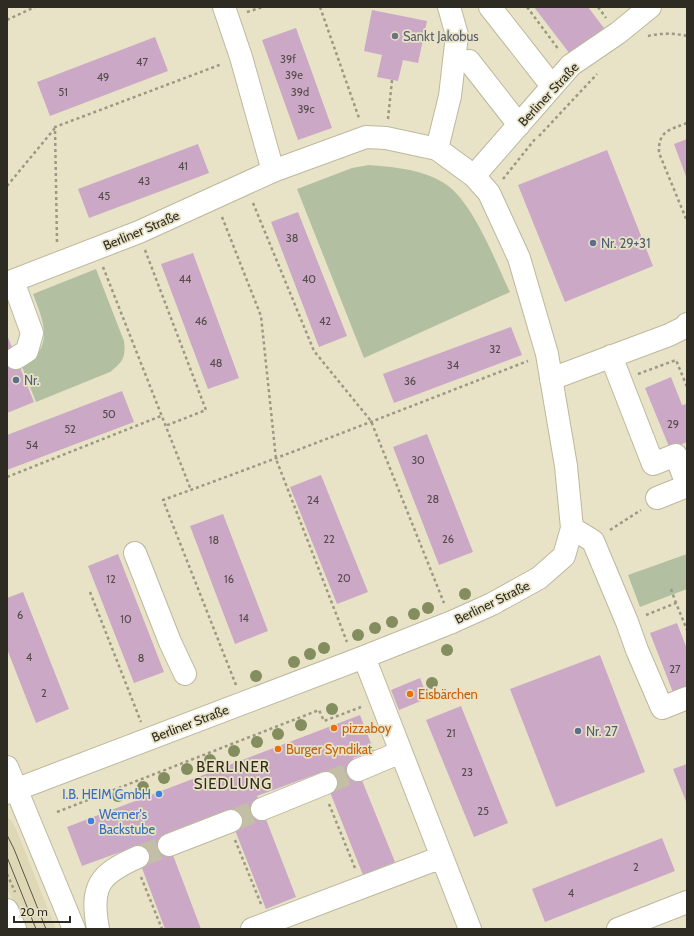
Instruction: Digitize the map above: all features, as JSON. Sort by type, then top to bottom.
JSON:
[{"type":"street","points":[[224,7],[241,57],[273,171]]},
{"type":"street","points":[[437,149],[450,96],[457,36],[449,7]]},
{"type":"street","points":[[490,7],[552,86]]},
{"type":"street","name":"Berliner Straße","points":[[474,176],[571,65],[618,33],[650,7]]},
{"type":"street","points":[[469,61],[519,125]]},
{"type":"street","name":"Berliner Straße","points":[[10,282],[139,232],[273,171],[376,138],[437,149],[474,176],[489,194],[519,258],[547,354],[552,379],[566,466],[572,528],[564,556],[539,578],[494,603],[452,622],[359,659],[12,791]]},
{"type":"street","points":[[10,282],[32,333],[26,351],[16,358]]},
{"type":"street","points":[[552,379],[668,335],[685,327],[687,324]]},
{"type":"street","points":[[611,356],[653,464],[676,455],[687,485],[657,498]]},
{"type":"street","points":[[572,528],[593,541],[662,708],[687,698]]},
{"type":"street","points":[[135,553],[170,642],[186,674]]},
{"type":"street","points":[[359,659],[380,700],[470,929]]},
{"type":"street","points":[[358,770],[401,752]]},
{"type":"street","points":[[7,767],[12,791],[75,926]]},
{"type":"street","points":[[262,809],[324,784]]},
{"type":"street","points":[[169,845],[230,822]]},
{"type":"street","points":[[261,926],[442,857]]},
{"type":"street","points":[[98,929],[95,912],[98,887],[104,876],[119,866],[139,865]]},
{"type":"street","points":[[618,929],[687,902]]},
{"type":"street","points":[[7,910],[15,929]]},
{"type":"path","points":[[7,20],[35,7]]},
{"type":"path","points":[[320,7],[376,138]]},
{"type":"path","points":[[527,7],[571,65]]},
{"type":"path","points":[[646,36],[659,34],[677,34],[687,36]]},
{"type":"path","points":[[7,186],[55,127],[241,57]]},
{"type":"path","points":[[489,194],[537,137],[599,71]]},
{"type":"path","points":[[376,138],[392,80]]},
{"type":"path","points":[[687,123],[667,130],[662,136],[659,144],[659,153],[687,221]]},
{"type":"path","points":[[55,127],[57,264]]},
{"type":"path","points":[[245,183],[314,351],[371,421],[452,622]]},
{"type":"path","points":[[214,198],[261,316],[276,459],[359,659]]},
{"type":"path","points":[[139,232],[206,410],[164,426]]},
{"type":"path","points":[[96,249],[164,426],[191,490]]},
{"type":"path","points":[[244,703],[163,500],[276,459],[547,354]]},
{"type":"path","points":[[620,380],[676,360],[687,387]]},
{"type":"path","points":[[7,478],[161,416]]},
{"type":"path","points":[[593,541],[657,498]]},
{"type":"path","points":[[671,589],[687,630]]},
{"type":"path","points":[[90,592],[148,739]]},
{"type":"path","points":[[627,622],[676,603]]},
{"type":"path","points":[[57,812],[319,710],[324,721],[380,700]]},
{"type":"path","points":[[324,784],[362,887]]},
{"type":"path","points":[[230,822],[261,926]]},
{"type":"path","points":[[139,865],[162,929]]},
{"type":"path","points":[[7,874],[9,880]]},
{"type":"shaded area","points":[[7,817],[12,821],[16,829],[56,929],[25,929],[7,888]]},
{"type":"green space","points":[[369,165],[398,168],[417,172],[435,178],[455,192],[474,217],[510,292],[364,358],[297,189],[352,168]]},
{"type":"green space","points":[[96,269],[124,341],[123,359],[110,372],[36,402],[22,367],[39,351],[43,343],[44,334],[41,315],[33,294]]},
{"type":"green space","points":[[687,554],[687,589],[640,607],[628,575]]},
{"type":"building","points":[[534,7],[588,7],[604,28],[570,54]]},
{"type":"building","name":"Sankt Jakobus","points":[[372,10],[427,21],[418,63],[403,60],[398,81],[377,77],[382,55],[364,51]]},
{"type":"building","points":[[296,28],[332,128],[298,140],[262,40]]},
{"type":"building","points":[[155,37],[168,71],[50,116],[37,82]]},
{"type":"building","points":[[687,139],[687,179],[674,144]]},
{"type":"building","points":[[198,144],[209,173],[89,218],[78,189]]},
{"type":"building","name":"Nr. 29+31","points":[[607,150],[653,266],[565,302],[518,185]]},
{"type":"building","points":[[298,212],[347,336],[319,347],[271,222]]},
{"type":"building","points":[[193,253],[239,378],[208,389],[161,264]]},
{"type":"building","points":[[511,327],[522,355],[394,403],[383,374]]},
{"type":"building","name":"Nr.","points":[[7,335],[34,402],[7,413]]},
{"type":"building","points":[[671,377],[682,405],[687,404],[687,442],[670,449],[645,388]]},
{"type":"building","points":[[122,391],[134,422],[7,470],[7,435]]},
{"type":"building","points":[[427,434],[473,552],[439,565],[393,447]]},
{"type":"building","points":[[321,475],[368,592],[337,604],[290,487]]},
{"type":"building","points":[[223,514],[268,631],[235,644],[190,526]]},
{"type":"building","points":[[118,554],[164,672],[134,683],[88,566]]},
{"type":"building","points":[[23,592],[69,709],[36,723],[7,649],[7,598]]},
{"type":"building","points":[[677,623],[687,649],[687,690],[674,695],[650,633]]},
{"type":"building","name":"Nr. 27","points":[[600,655],[645,772],[556,807],[510,689]]},
{"type":"building","name":"Eisbärchen","points":[[420,678],[428,698],[399,710],[391,690]]},
{"type":"building","points":[[461,706],[508,823],[474,837],[426,720]]},
{"type":"building","points":[[360,715],[374,751],[353,758],[395,862],[363,875],[322,772],[257,796],[296,897],[266,909],[227,810],[165,834],[201,929],[165,929],[134,847],[82,866],[67,827]]},
{"type":"building","points":[[687,764],[687,804],[673,769]]},
{"type":"building","points":[[662,838],[675,871],[545,922],[532,889]]},
{"type":"tunnel","points":[[326,783],[358,770]]},
{"type":"tunnel","points":[[231,821],[262,809]]},
{"type":"tunnel","points":[[138,857],[169,845]]},
{"type":"tram line","points":[[7,835],[46,929]]},
{"type":"tram line","points":[[7,857],[36,929]]},
{"type":"place","name":"Sankt Jakobus","points":[[395,36]]},
{"type":"place","name":"Nr. 29+31","points":[[593,243]]},
{"type":"place","name":"Nr.","points":[[16,380]]},
{"type":"place","name":"Eisbärchen","points":[[410,694]]},
{"type":"place","name":"pizzaboy","points":[[334,728]]},
{"type":"place","name":"Nr. 27","points":[[578,731]]},
{"type":"place","name":"Burger Syndikat","points":[[278,749]]},
{"type":"place","name":"I.B. HEIM GmbH","points":[[159,794]]},
{"type":"place","name":"Werner's Backstube","points":[[91,821]]},
{"type":"district","name":"BERLINER SIEDLUNG","points":[[233,776]]}]
